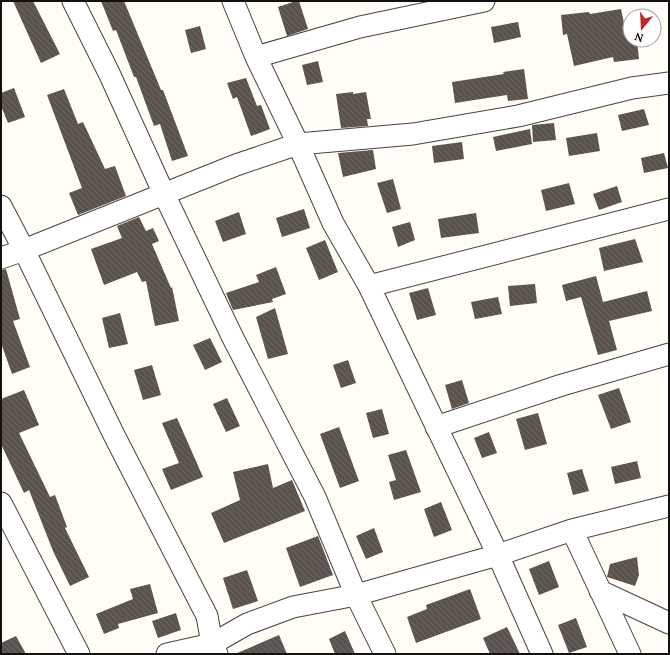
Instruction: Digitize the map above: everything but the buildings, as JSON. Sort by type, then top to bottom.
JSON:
[{"type":"street","points":[[73,1],[109,73],[164,194],[233,338],[315,497],[356,594],[385,654]]},
{"type":"street","points":[[233,1],[256,57],[298,144],[333,223],[369,286],[498,555],[542,654]]},
{"type":"street","points":[[256,57],[360,27],[484,1]]},
{"type":"street","points":[[1,258],[236,165],[298,144],[413,134],[518,116],[632,88],[669,83]]},
{"type":"street","points":[[1,206],[114,435],[207,616],[214,649]]},
{"type":"street","points":[[369,286],[669,209]]},
{"type":"street","points":[[436,427],[562,385],[669,354]]},
{"type":"street","points":[[1,503],[79,654]]},
{"type":"street","points":[[167,654],[214,649],[247,624],[293,607],[356,594],[498,555],[572,530],[669,506]]},
{"type":"street","points":[[572,530],[630,654]]},
{"type":"street","points":[[600,591],[669,623]]}]
